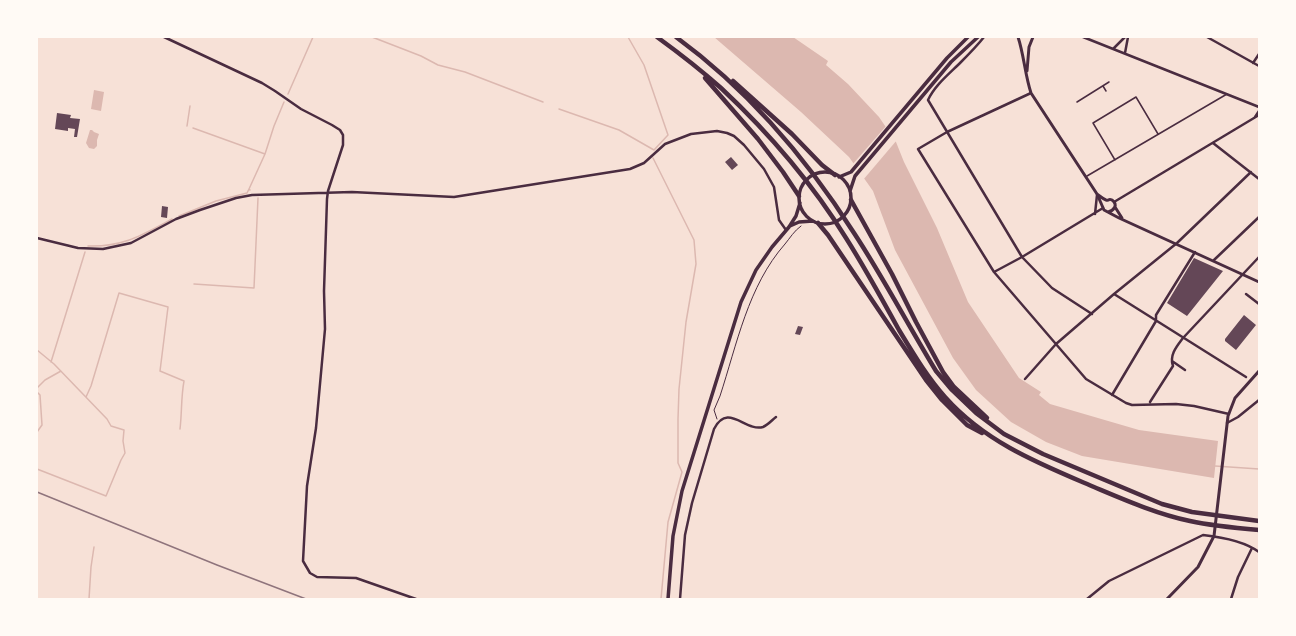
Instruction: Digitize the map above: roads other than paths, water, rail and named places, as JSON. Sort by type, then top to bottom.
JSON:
[{"type":"highway","points":[[657,37],[720,87],[761,128],[820,200],[846,238],[910,347],[930,378],[945,397],[970,421],[1005,446]]},
{"type":"highway","points":[[676,37],[734,82],[782,124],[822,165],[837,176]]},
{"type":"highway","points":[[696,68],[758,139],[799,196]]},
{"type":"highway","points":[[722,74],[768,121],[801,159],[828,195],[854,233],[936,370],[952,390],[976,413],[1004,434],[1043,454],[1162,504],[1192,512],[1259,521]]},
{"type":"highway","points":[[851,200],[892,274],[943,372],[954,387],[1004,434]]},
{"type":"highway","points":[[816,222],[828,235],[926,380],[942,400],[966,425],[1038,463],[1159,513],[1190,521],[1259,530]]},
{"type":"main road","points":[[837,176],[851,172],[947,58],[968,37]]},
{"type":"main road","points":[[850,191],[855,176],[951,62],[978,37]]},
{"type":"main road","points":[[668,599],[673,536],[682,491],[741,302],[756,270],[786,230],[799,222],[816,222],[825,224],[834,223],[842,219],[850,207],[850,191],[847,185],[837,176],[825,173],[817,174],[810,177],[800,190],[800,203],[804,214],[816,222]]},
{"type":"main road","points":[[790,227],[800,203]]},
{"type":"street","points":[[164,37],[262,83],[301,109],[340,130],[343,135],[343,145],[328,191],[324,291],[325,328],[316,428],[307,486],[303,561],[310,573],[317,577],[356,578],[416,599]]},
{"type":"street","points":[[984,37],[960,63],[949,72],[930,95],[928,100],[1022,257],[1052,288],[1092,314]]},
{"type":"street","points":[[1018,37],[1022,47],[1027,81],[1031,93],[1097,194],[1103,207],[1108,212],[1259,282]]},
{"type":"street","points":[[1027,81],[1029,47],[1033,37]]},
{"type":"street","points":[[1083,37],[1259,107]]},
{"type":"street","points":[[1113,48],[1126,37]]},
{"type":"street","points":[[1125,53],[1126,37]]},
{"type":"street","points":[[1207,37],[1259,66]]},
{"type":"street","points":[[1253,63],[1259,54]]},
{"type":"street","points":[[1077,102],[1109,82]]},
{"type":"street","points":[[1103,86],[1106,91]]},
{"type":"street","points":[[1031,93],[947,132],[918,149],[994,272],[1086,379],[1126,403],[1132,405],[1176,404],[1194,406],[1228,415]]},
{"type":"street","points":[[1085,177],[1227,94]]},
{"type":"street","points":[[1115,160],[1093,123],[1116,109],[1136,97],[1158,134]]},
{"type":"street","points":[[1114,105],[1116,109]]},
{"type":"street","points":[[1255,117],[1259,111]]},
{"type":"street","points":[[1114,202],[1259,115]]},
{"type":"street","points":[[37,238],[78,248],[103,249],[131,243],[176,219],[252,194],[328,191],[454,197],[469,195],[630,169],[644,163],[665,144],[691,134],[717,131],[734,136],[744,145],[764,169],[774,187],[779,220],[786,230]]},
{"type":"street","points":[[1213,143],[1259,179]]},
{"type":"street","points":[[1025,379],[1056,344],[1114,294],[1177,243],[1251,172]]},
{"type":"street","points":[[1097,194],[1106,200],[1114,202]]},
{"type":"street","points":[[1095,214],[1097,194]]},
{"type":"street","points":[[994,272],[1095,214],[1103,207],[1103,203],[1106,200]]},
{"type":"street","points":[[1114,202],[1115,207],[1122,218]]},
{"type":"street","points":[[1108,212],[1113,210],[1115,207]]},
{"type":"street","points":[[1214,260],[1259,217]]},
{"type":"street","points":[[1112,395],[1156,321],[1156,315],[1195,252]]},
{"type":"street","points":[[1150,402],[1173,366],[1171,361],[1173,351],[1183,338],[1259,257]]},
{"type":"street","points":[[1114,294],[1246,377]]},
{"type":"street","points":[[1246,294],[1259,304]]},
{"type":"street","points":[[1171,361],[1185,370]]},
{"type":"street","points":[[1167,599],[1198,567],[1214,535],[1228,415],[1235,398],[1259,371]]},
{"type":"street","points":[[1226,424],[1259,400]]},
{"type":"street","points":[[680,599],[685,535],[692,503],[714,429],[718,421],[728,417],[758,427],[764,426],[776,417]]},
{"type":"street","points":[[1087,599],[1109,581],[1203,535],[1214,535],[1252,548],[1259,552]]},
{"type":"street","points":[[1231,599],[1238,577],[1252,548]]},
{"type":"waterway","points":[[288,94],[313,37]]},
{"type":"waterway","points":[[372,37],[421,56],[438,65],[465,72],[543,102]]},
{"type":"waterway","points":[[559,109],[619,130],[654,150],[668,135],[644,65],[628,37]]},
{"type":"waterway","points":[[250,190],[249,189],[265,154],[284,102]]},
{"type":"waterway","points":[[187,126],[190,106]]},
{"type":"waterway","points":[[193,128],[265,154]]},
{"type":"waterway","points":[[653,158],[694,240],[696,264],[686,322],[679,389],[678,463],[682,472],[668,522],[661,599]]},
{"type":"waterway","points":[[179,216],[216,201],[247,193],[249,189]]},
{"type":"waterway","points":[[194,284],[254,288],[258,198]]},
{"type":"waterway","points":[[88,246],[101,246],[132,239],[172,219]]},
{"type":"waterway","points":[[51,362],[85,252]]},
{"type":"waterway","points":[[86,397],[91,386],[119,293],[168,307],[160,371],[184,381],[180,429]]},
{"type":"waterway","points":[[37,350],[54,364],[107,419],[111,426],[124,430],[123,441],[125,453],[106,496],[37,469]]},
{"type":"waterway","points":[[37,388],[45,380],[61,371]]},
{"type":"waterway","points":[[37,392],[40,395],[42,425],[37,432]]},
{"type":"waterway","points":[[1215,466],[1259,469]]},
{"type":"waterway","points":[[89,599],[94,547]]},
{"type":"railway","points":[[37,492],[217,565],[306,599]]}]
